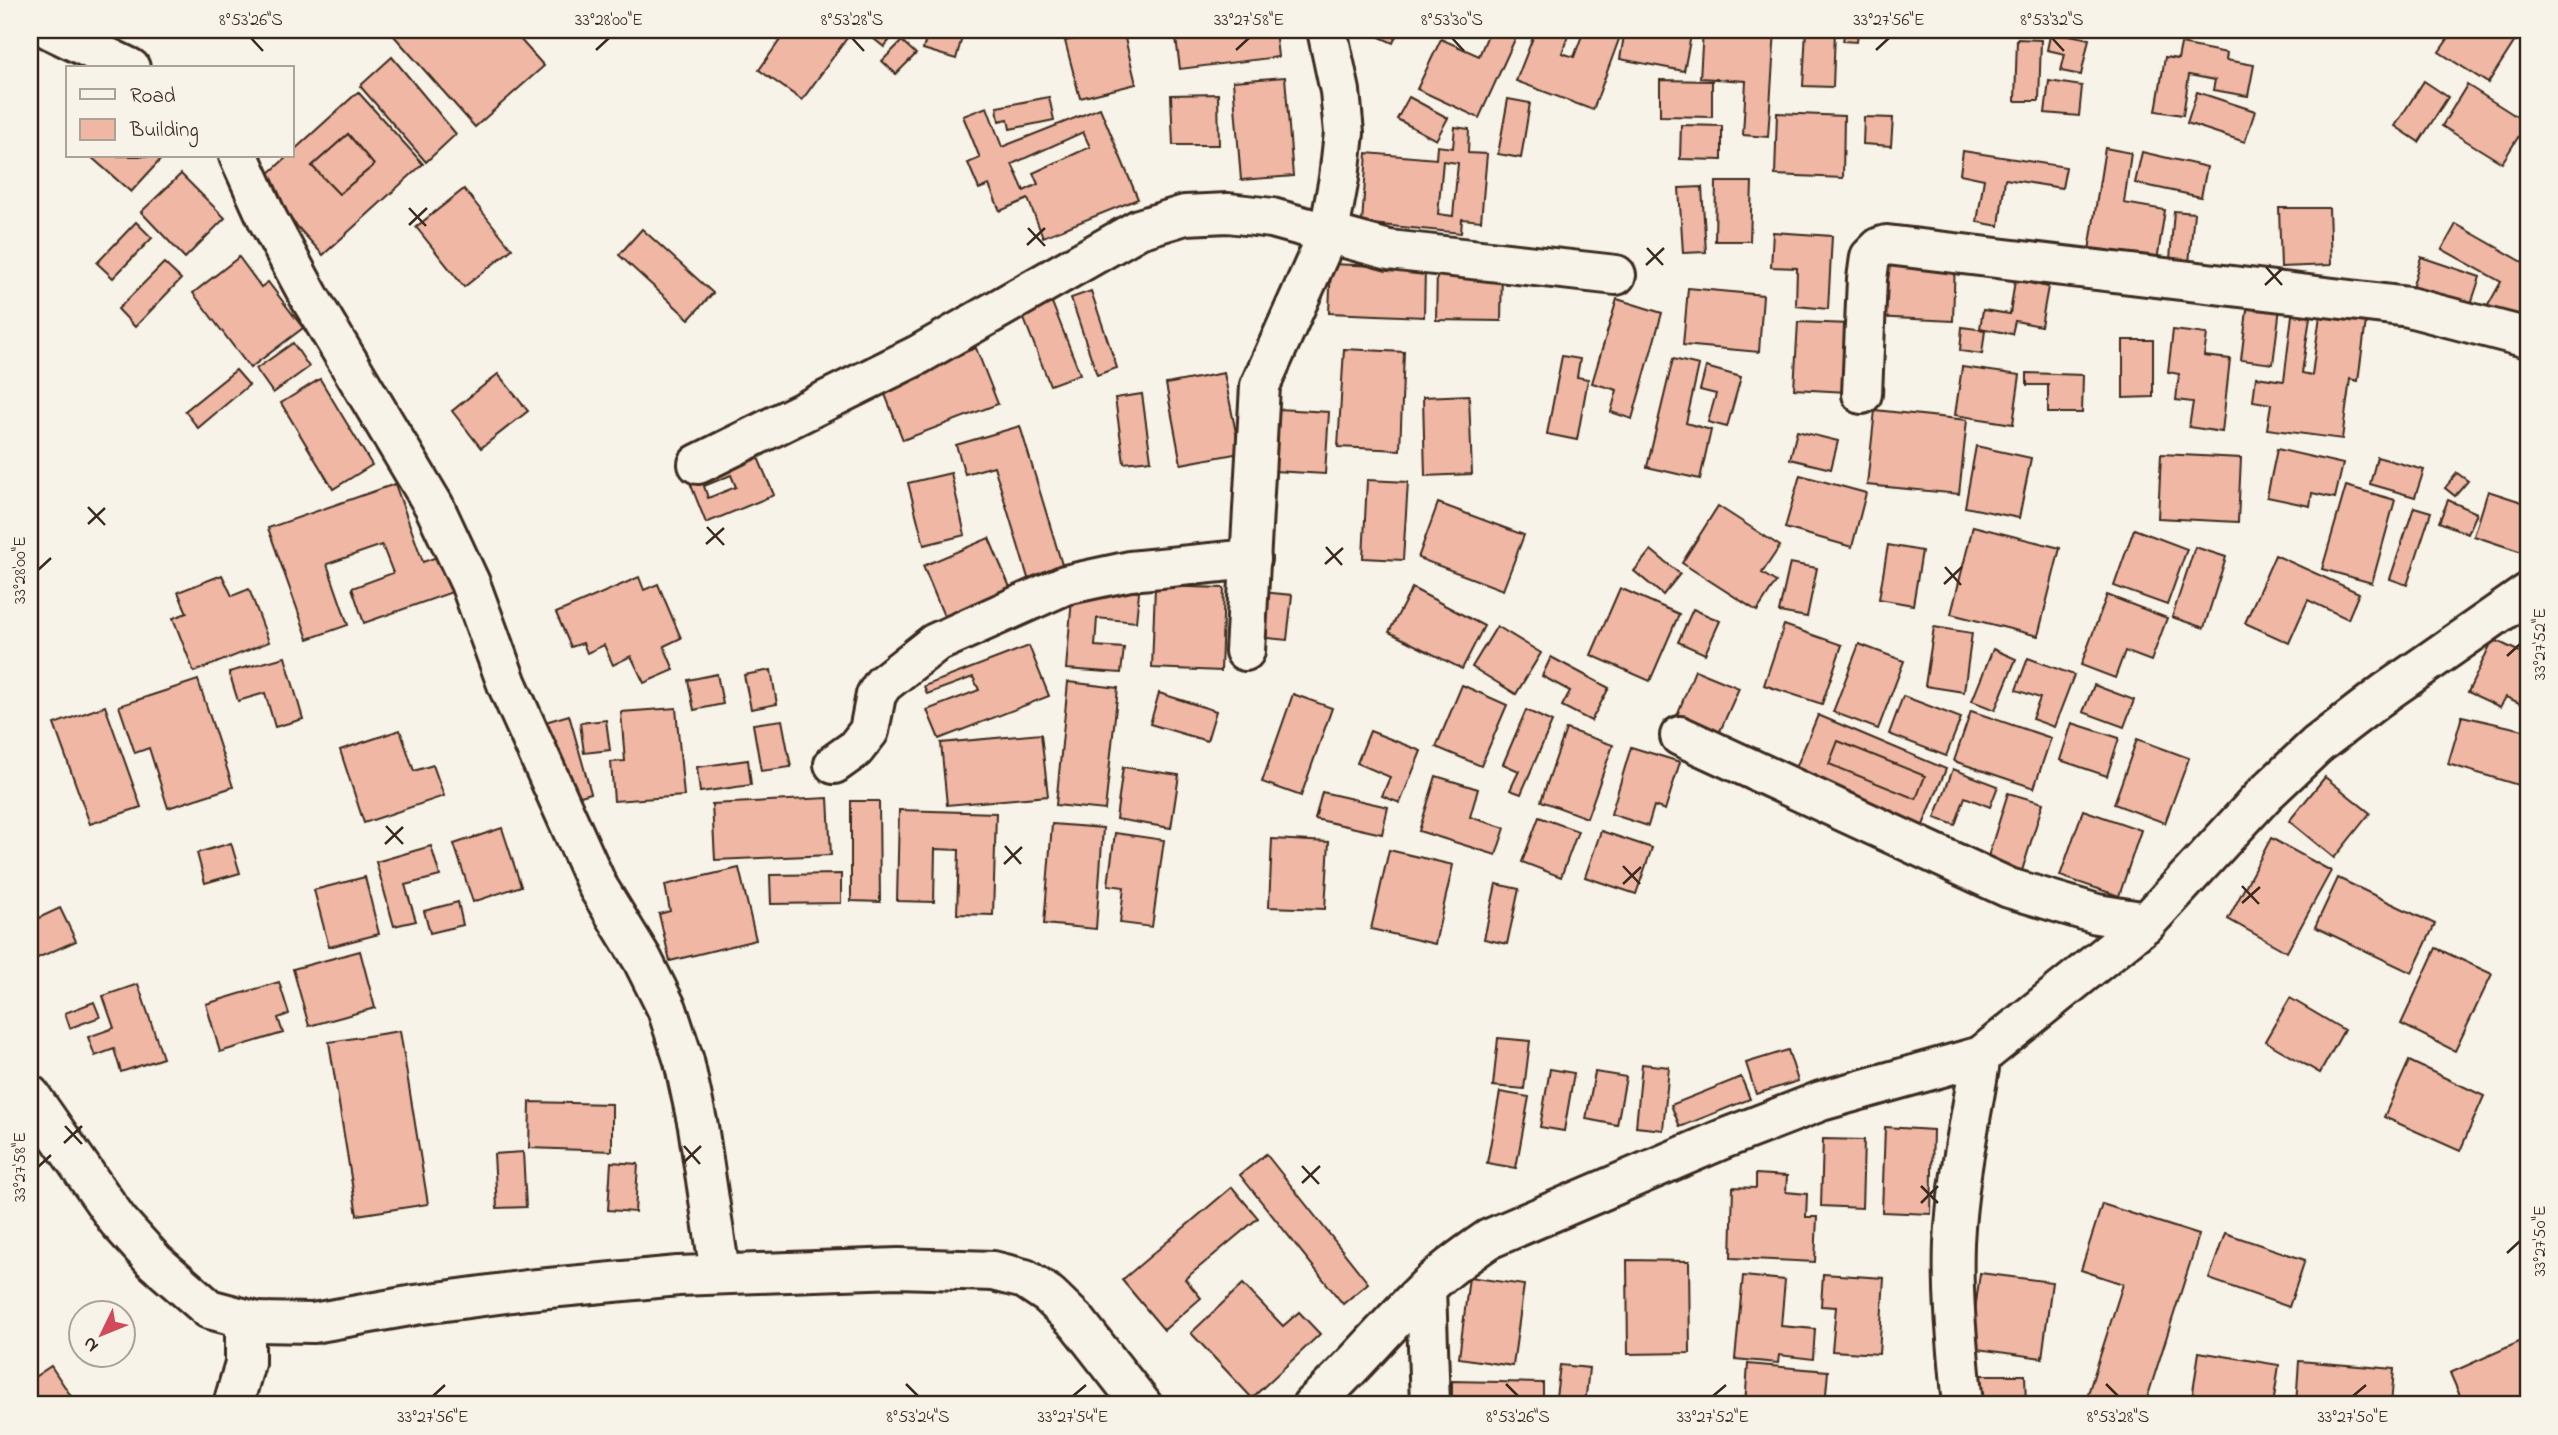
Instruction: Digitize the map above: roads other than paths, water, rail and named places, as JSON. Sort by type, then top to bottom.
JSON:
[{"type":"street","points":[[51,30],[126,66]]},
{"type":"street","points":[[1245,651],[1261,386],[1329,232],[1339,178],[1344,133],[1340,91],[1327,30]]},
{"type":"street","points":[[240,158],[268,220],[310,298],[433,506],[470,583],[507,684],[598,887],[642,959],[667,1009],[684,1060],[698,1126],[720,1273]]},
{"type":"street","points":[[698,464],[918,355],[1139,229],[1185,215],[1228,213],[1272,218],[1389,250],[1616,275]]},
{"type":"street","points":[[1862,394],[1870,257],[1880,247],[1887,245],[2409,307],[2528,338]]},
{"type":"street","points":[[834,764],[855,749],[869,732],[876,695],[883,684],[935,643],[1065,585],[1130,572],[1251,559]]},
{"type":"street","points":[[1312,1405],[1353,1366],[1426,1288],[1489,1239],[1723,1139],[1821,1101],[1981,1056],[2147,922],[2265,794],[2317,745],[2386,692],[2528,593]]},
{"type":"street","points":[[1681,736],[2009,888],[2097,914],[2147,922]]},
{"type":"street","points":[[1963,1405],[1955,1316],[1954,1244],[1961,1175],[1981,1056]]},
{"type":"street","points":[[30,1095],[118,1221],[155,1262],[209,1310],[258,1322],[313,1323],[415,1305],[527,1290],[720,1273],[898,1268],[993,1271],[1025,1279],[1049,1295],[1077,1322],[1142,1405]]},
{"type":"street","points":[[1426,1288],[1430,1405]]},
{"type":"street","points":[[233,1405],[244,1363],[245,1326],[258,1322]]}]
